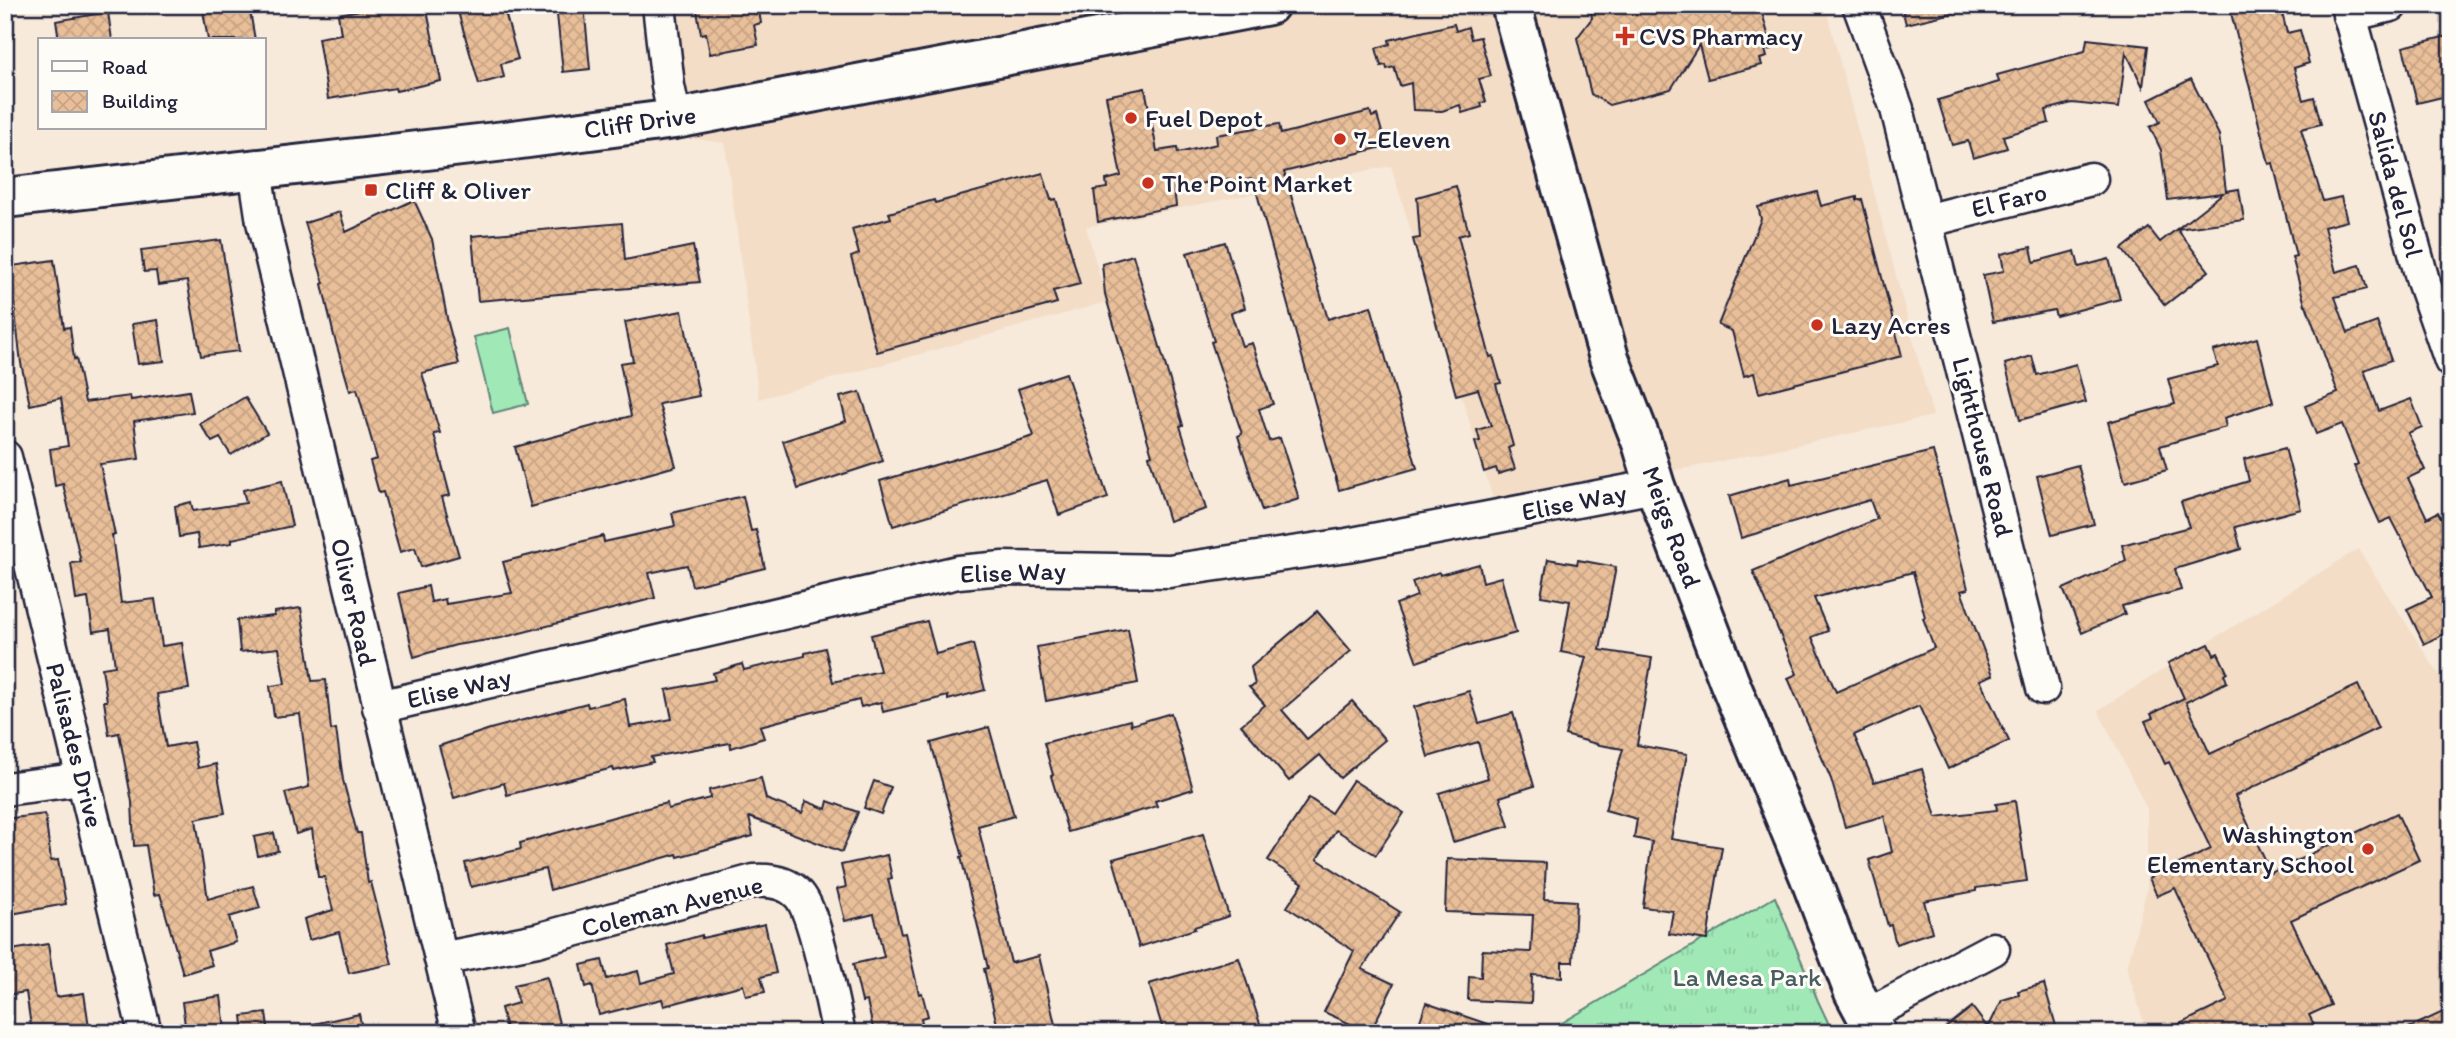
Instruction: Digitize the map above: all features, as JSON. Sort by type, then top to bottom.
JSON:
[{"type":"main road","name":"Cliff Drive","points":[[5,198],[675,119],[1269,5]]},
{"type":"main road","name":"Meigs Road","points":[[1511,5],[1609,358],[1729,681],[1871,1024]]},
{"type":"street","points":[[659,5],[668,86],[675,119]]},
{"type":"street","name":"Lighthouse Road","points":[[1859,5],[1897,109],[2043,688]]},
{"type":"street","points":[[2348,10],[2391,5]]},
{"type":"street","name":"Salida del Sol","points":[[2348,10],[2423,281],[2451,361]]},
{"type":"street","name":"Oliver Road","points":[[255,169],[263,222],[459,1033]]},
{"type":"street","name":"El Faro","points":[[1926,221],[2091,179]]},
{"type":"street","name":"Palisades Drive","points":[[7,475],[145,1033]]},
{"type":"street","name":"Elise Way","points":[[379,707],[958,572],[1003,568],[1169,571],[1347,545],[1655,486]]},
{"type":"street","points":[[5,789],[83,779]]},
{"type":"street","name":"Coleman Avenue","points":[[441,959],[537,940],[754,881],[778,882],[790,887],[806,905],[839,1033]]},
{"type":"street","points":[[1871,1024],[1993,948]]},
{"type":"shaded area","points":[[671,5],[1825,5],[1933,416],[1689,468],[1493,499],[1391,166],[1086,227],[1107,302],[759,399],[725,143],[679,137]]},
{"type":"shaded area","points":[[2358,549],[2451,693],[2451,1033],[2147,1033],[2127,968],[2147,888],[2147,809],[2098,710]]},
{"type":"green space","points":[[510,328],[528,404],[493,413],[474,337]]},
{"type":"green space","name":"La Mesa Park","points":[[1775,897],[1833,1033],[1545,1033]]},
{"type":"building","points":[[202,5],[249,5],[255,38],[208,38]]},
{"type":"building","points":[[389,5],[426,5],[441,81],[396,91],[395,88],[328,99],[318,38],[341,34],[338,14]]},
{"type":"building","points":[[456,5],[503,5],[518,59],[501,64],[504,77],[479,84]]},
{"type":"building","points":[[556,5],[584,5],[590,69],[563,72]]},
{"type":"building","points":[[696,5],[758,5],[761,23],[754,25],[758,45],[710,54],[706,33],[701,34]]},
{"type":"building","points":[[1618,5],[1760,5],[1772,49],[1765,50],[1767,57],[1760,59],[1762,65],[1708,79],[1699,45],[1671,89],[1609,105],[1591,94],[1577,38],[1592,18],[1591,12]]},
{"type":"building","points":[[1901,5],[1956,5],[1957,12],[1906,24]]},
{"type":"building","points":[[2229,5],[2280,5],[2287,33],[2300,30],[2309,63],[2294,68],[2303,100],[2314,97],[2321,124],[2301,129],[2323,201],[2341,197],[2347,221],[2324,227],[2336,272],[2360,265],[2367,289],[2335,297],[2348,333],[2377,322],[2391,360],[2364,370],[2379,411],[2411,399],[2422,427],[2408,433],[2425,470],[2408,478],[2427,518],[2438,512],[2451,536],[2451,634],[2449,631],[2424,644],[2407,609],[2432,597],[2391,518],[2380,523],[2354,466],[2358,464],[2342,424],[2316,434],[2305,406],[2338,393],[2305,305],[2292,257],[2296,256],[2273,163],[2269,164]]},
{"type":"building","points":[[108,12],[112,38],[59,38],[56,21]]},
{"type":"building","points":[[1454,24],[1456,31],[1468,27],[1471,39],[1480,37],[1491,76],[1479,79],[1486,102],[1481,103],[1482,107],[1462,113],[1460,105],[1442,111],[1413,110],[1411,83],[1400,86],[1394,67],[1387,69],[1386,65],[1381,66],[1376,48],[1390,44],[1389,40]]},
{"type":"building","points":[[2451,35],[2451,95],[2417,103],[2403,47]]},
{"type":"building","points":[[2087,39],[2148,46],[2143,87],[2126,52],[2119,108],[2072,103],[2046,110],[2049,123],[2003,136],[2007,148],[1973,158],[1968,141],[1952,145],[1938,100],[1999,82],[1997,75],[2085,51]]},
{"type":"building","points":[[2191,79],[2219,135],[2226,191],[2239,189],[2244,220],[2177,229],[2223,193],[2168,200],[2161,150],[2150,127],[2160,122],[2149,100]]},
{"type":"building","points":[[1145,88],[1157,151],[1177,148],[1178,153],[1217,144],[1216,135],[1279,124],[1281,134],[1370,111],[1372,117],[1377,115],[1386,146],[1284,172],[1328,319],[1371,306],[1417,468],[1339,490],[1253,179],[1229,182],[1229,179],[1174,188],[1176,206],[1098,222],[1094,190],[1107,188],[1106,180],[1121,176],[1106,96]]},
{"type":"building","points":[[1043,173],[1051,200],[1056,199],[1080,284],[1053,291],[1057,303],[877,352],[851,257],[859,254],[852,229],[891,218],[889,213]]},
{"type":"building","points":[[1456,186],[1469,233],[1458,236],[1490,357],[1493,356],[1501,383],[1496,384],[1513,446],[1508,448],[1515,469],[1498,474],[1496,468],[1484,472],[1475,442],[1480,441],[1477,430],[1491,426],[1478,389],[1456,395],[1413,239],[1420,238],[1417,197]]},
{"type":"building","points":[[1817,192],[1821,206],[1857,197],[1857,200],[1862,199],[1902,356],[1759,393],[1754,373],[1744,376],[1732,331],[1718,325],[1761,219],[1758,207]]},
{"type":"building","points":[[414,200],[432,239],[459,364],[422,373],[440,433],[434,434],[450,495],[442,497],[459,556],[421,567],[415,548],[400,552],[383,492],[379,493],[370,461],[377,459],[357,389],[350,391],[334,336],[322,284],[324,283],[305,223],[340,212],[346,232]]},
{"type":"building","points":[[622,223],[625,260],[693,246],[700,282],[478,301],[472,236]]},
{"type":"building","points":[[2149,228],[2160,242],[2177,229],[2209,271],[2165,305],[2122,249]]},
{"type":"building","points":[[221,240],[239,351],[201,356],[187,281],[158,285],[156,271],[144,272],[141,250]]},
{"type":"building","points":[[1225,242],[1245,308],[1231,313],[1242,346],[1252,343],[1273,404],[1259,409],[1269,441],[1280,438],[1299,499],[1262,511],[1238,436],[1242,434],[1211,342],[1214,341],[1187,253]]},
{"type":"building","points":[[2031,247],[2034,262],[2075,251],[2079,267],[2109,259],[2120,299],[2056,316],[2054,310],[1993,322],[1983,275],[2004,271],[2001,254]]},
{"type":"building","points":[[1133,255],[1206,509],[1169,521],[1105,294],[1102,264]]},
{"type":"building","points":[[54,260],[64,328],[70,327],[74,359],[76,358],[85,402],[130,396],[131,400],[189,391],[193,412],[134,421],[139,459],[100,464],[115,535],[112,535],[121,603],[155,599],[162,646],[182,643],[189,689],[157,694],[166,747],[193,742],[198,768],[216,764],[225,813],[196,819],[208,899],[253,886],[260,908],[229,917],[236,942],[207,951],[212,965],[183,974],[160,894],[154,895],[146,845],[134,846],[132,802],[119,733],[109,735],[102,668],[115,666],[110,629],[93,632],[88,598],[76,600],[71,563],[81,562],[63,484],[55,486],[50,449],[68,446],[61,398],[30,405],[21,363],[14,304],[9,304],[5,267]]},
{"type":"building","points":[[682,311],[699,396],[659,404],[676,466],[531,507],[515,447],[631,416],[620,363],[633,361],[625,322]]},
{"type":"building","points":[[158,320],[164,361],[138,364],[132,324]]},
{"type":"building","points":[[2257,338],[2273,402],[2224,418],[2226,427],[2160,446],[2167,470],[2125,482],[2108,422],[2175,404],[2168,379],[2218,366],[2213,351]]},
{"type":"building","points":[[2032,356],[2037,375],[2076,364],[2086,402],[2020,420],[2005,364]]},
{"type":"building","points":[[1066,373],[1108,498],[1059,515],[1047,480],[893,526],[880,481],[1034,436],[1018,389]]},
{"type":"building","points":[[860,392],[883,461],[798,489],[783,441],[846,421],[840,397]]},
{"type":"building","points":[[245,397],[267,433],[231,455],[220,438],[212,442],[200,424]]},
{"type":"building","points":[[2285,448],[2301,509],[2235,527],[2241,549],[2175,569],[2181,590],[2122,606],[2125,614],[2082,633],[2063,589],[2126,561],[2122,545],[2189,527],[2181,502],[2249,481],[2244,459]]},
{"type":"building","points":[[1933,451],[1968,589],[1961,591],[1993,675],[1980,680],[2009,741],[1948,769],[1919,706],[1854,735],[1874,782],[1922,769],[1936,817],[1997,810],[1996,804],[2015,801],[2027,881],[1976,888],[1976,891],[1924,901],[1932,932],[1896,944],[1891,925],[1888,926],[1869,860],[1892,852],[1884,816],[1845,827],[1831,779],[1788,678],[1797,674],[1753,571],[1877,519],[1870,500],[1741,538],[1729,496],[1790,478],[1791,485]],"holes":[[[1913,572],[1925,617],[1923,618],[1934,648],[1836,692],[1812,637],[1828,631],[1814,598]]]},
{"type":"building","points":[[2078,465],[2094,524],[2052,535],[2037,476]]},
{"type":"building","points":[[282,481],[292,526],[232,539],[232,543],[199,548],[197,534],[179,537],[175,506],[191,502],[193,511],[246,503],[243,490]]},
{"type":"building","points":[[743,496],[751,531],[756,530],[765,568],[692,586],[687,565],[649,573],[655,598],[501,638],[456,645],[414,657],[399,593],[428,586],[431,602],[445,599],[446,604],[512,593],[503,562],[603,536],[604,542],[675,526],[672,513]]},
{"type":"building","points":[[1548,559],[1577,564],[1578,560],[1616,567],[1600,650],[1652,658],[1637,745],[1687,754],[1671,839],[1722,847],[1707,940],[1669,934],[1673,911],[1643,907],[1652,842],[1634,838],[1637,819],[1605,810],[1623,749],[1565,735],[1586,657],[1561,652],[1570,601],[1541,596]]},
{"type":"building","points":[[1479,564],[1483,582],[1501,577],[1516,633],[1469,646],[1468,644],[1417,662],[1396,604],[1417,596],[1412,582],[1439,572],[1440,575]]},
{"type":"building","points":[[301,608],[312,681],[326,680],[331,730],[336,729],[343,780],[357,833],[361,833],[368,883],[371,882],[392,964],[349,973],[339,932],[309,940],[304,919],[333,910],[324,877],[318,877],[312,829],[296,834],[285,793],[309,787],[300,714],[274,717],[270,686],[285,684],[279,648],[240,652],[237,620],[274,616],[274,612]]},
{"type":"building","points":[[1317,611],[1351,651],[1282,710],[1307,739],[1352,701],[1385,740],[1340,778],[1320,755],[1289,781],[1241,725],[1265,705],[1249,687],[1255,685],[1251,667]]},
{"type":"building","points":[[927,621],[936,654],[973,644],[985,690],[883,712],[881,702],[861,707],[859,700],[760,726],[764,738],[731,748],[730,743],[651,757],[653,762],[614,771],[613,768],[507,795],[504,783],[454,798],[439,746],[587,703],[588,707],[625,699],[630,727],[672,719],[666,690],[715,680],[713,673],[742,664],[744,670],[805,656],[805,653],[825,648],[833,682],[880,671],[871,635]]},
{"type":"building","points":[[1128,629],[1138,683],[1046,701],[1037,647]]},
{"type":"building","name":"Washington Elementary School","points":[[2209,644],[2214,655],[2218,653],[2227,672],[2224,674],[2227,682],[2186,702],[2210,754],[2358,685],[2378,728],[2235,796],[2271,873],[2397,813],[2419,860],[2291,920],[2331,1005],[2309,1015],[2318,1033],[2161,1033],[2228,1001],[2175,888],[2157,896],[2149,878],[2211,849],[2169,762],[2165,764],[2145,721],[2153,718],[2151,714],[2184,698],[2168,663]]},
{"type":"building","points":[[1469,691],[1479,723],[1513,713],[1534,786],[1500,797],[1509,826],[1453,842],[1439,793],[1488,778],[1478,742],[1428,757],[1414,707]]},
{"type":"building","points":[[1171,713],[1193,789],[1155,801],[1157,806],[1068,832],[1044,743],[1130,720],[1131,725]]},
{"type":"building","points":[[989,727],[1014,816],[978,826],[1011,963],[1039,956],[1057,1033],[999,1033],[984,969],[988,968],[963,857],[931,743]]},
{"type":"building","points":[[761,778],[766,799],[802,813],[806,801],[826,809],[828,801],[858,812],[842,852],[749,817],[753,836],[678,857],[677,854],[550,890],[545,869],[471,887],[465,863],[521,849],[520,843],[635,811],[667,803],[668,809],[710,798],[709,790]]},
{"type":"building","points":[[1353,780],[1404,813],[1376,855],[1336,830],[1317,859],[1400,912],[1362,969],[1394,984],[1370,1033],[1324,1012],[1354,951],[1287,907],[1303,883],[1268,860],[1309,798],[1331,813]]},
{"type":"building","points":[[874,781],[891,787],[881,814],[864,808]]},
{"type":"building","points":[[45,814],[51,861],[58,860],[66,904],[11,914],[5,886],[5,819]]},
{"type":"building","points":[[274,833],[278,851],[258,856],[254,837]]},
{"type":"building","points":[[1203,834],[1229,916],[1139,947],[1113,859]]},
{"type":"building","points":[[887,855],[892,878],[888,879],[901,934],[905,933],[919,994],[922,993],[928,1016],[921,1018],[924,1033],[874,1033],[867,1001],[862,1002],[853,964],[884,957],[874,914],[845,921],[837,889],[846,887],[841,865]]},
{"type":"building","points":[[1447,859],[1546,863],[1544,899],[1576,901],[1573,962],[1562,962],[1562,977],[1532,975],[1531,1003],[1468,1000],[1469,976],[1481,977],[1482,950],[1531,952],[1533,915],[1445,912]]},
{"type":"building","points":[[765,924],[776,973],[761,977],[765,992],[746,996],[743,985],[664,1006],[662,999],[599,1015],[592,985],[586,987],[581,965],[602,960],[607,979],[638,971],[641,983],[674,974],[667,945],[702,935],[702,938]]},
{"type":"building","points":[[48,944],[56,997],[84,993],[90,1033],[32,1033],[26,992],[7,995],[5,951]]},
{"type":"building","points":[[1239,958],[1263,1033],[1164,1033],[1149,984]]},
{"type":"building","points":[[547,977],[560,1027],[538,1033],[507,1033],[501,1008],[518,1003],[514,985]]},
{"type":"building","points":[[2044,984],[2058,1033],[1939,1033],[1972,1007],[1988,1028],[2002,1000],[2019,995],[2018,991]]},
{"type":"building","points":[[221,996],[225,1029],[186,1033],[182,1002]]},
{"type":"building","points":[[1426,1003],[1505,1030],[1505,1033],[1416,1033]]},
{"type":"building","points":[[2445,1011],[2451,1023],[2451,1033],[2398,1033]]},
{"type":"building","points":[[266,1013],[269,1033],[244,1033],[242,1016]]},
{"type":"building","points":[[359,1014],[363,1033],[310,1033],[309,1025]]},
{"type":"place","name":"CVS Pharmacy","points":[[1625,36]]},
{"type":"place","name":"Fuel Depot","points":[[1131,118]]},
{"type":"place","name":"7-Eleven","points":[[1340,139]]},
{"type":"place","name":"The Point Market","points":[[1148,183]]},
{"type":"place","name":"Cliff & Oliver","points":[[371,190]]},
{"type":"place","name":"Lazy Acres","points":[[1817,325]]},
{"type":"place","name":"Washington Elementary School","points":[[2368,849]]}]
